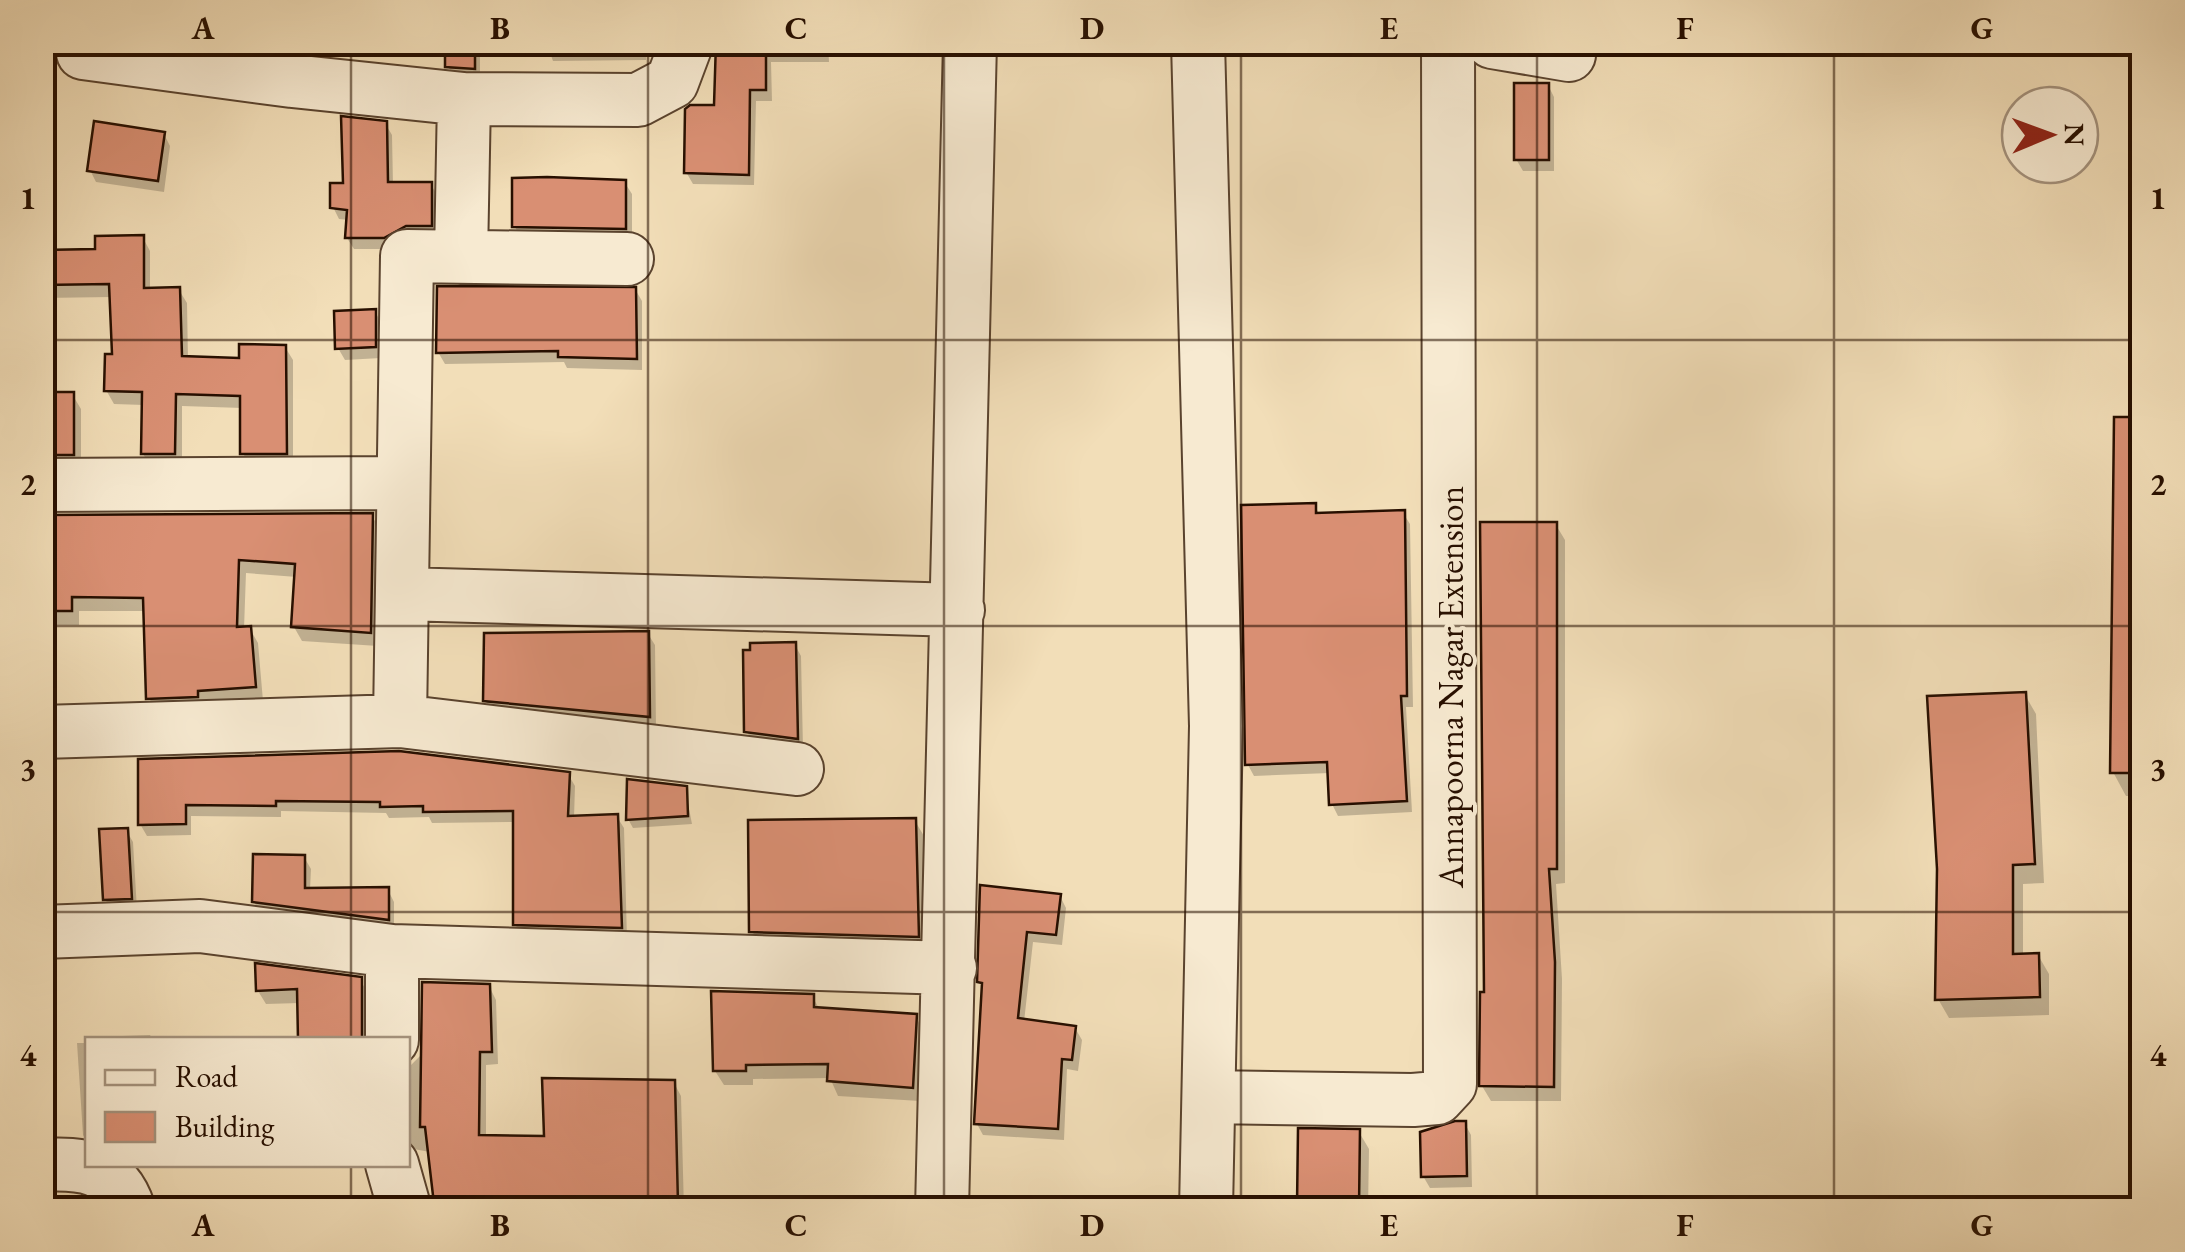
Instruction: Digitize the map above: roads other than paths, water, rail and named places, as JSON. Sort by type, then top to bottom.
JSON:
[{"type":"street","points":[[85,42],[83,53],[292,82],[464,98],[638,100],[672,82],[687,42]]},
{"type":"street","points":[[942,1210],[970,42]]},
{"type":"street","points":[[1198,42],[1216,726],[1206,1210]]},
{"type":"street","name":"Annapoorna Nagar Extension","points":[[1208,1097],[1413,1100],[1438,1098],[1450,1084],[1448,42]]},
{"type":"street","points":[[1492,42],[1569,55]]},
{"type":"street","points":[[461,256],[464,98]]},
{"type":"street","points":[[400,721],[407,256],[627,260]]},
{"type":"street","points":[[42,485],[403,483]]},
{"type":"street","points":[[402,594],[958,610]]},
{"type":"street","points":[[42,732],[400,721],[797,769]]},
{"type":"street","points":[[42,932],[200,926],[392,951],[950,968]]},
{"type":"street","points":[[392,951],[392,1037]]},
{"type":"street","points":[[42,1165],[85,1164]]},
{"type":"street","points":[[91,1167],[108,1174],[129,1210]]},
{"type":"street","points":[[393,1167],[406,1210]]}]
